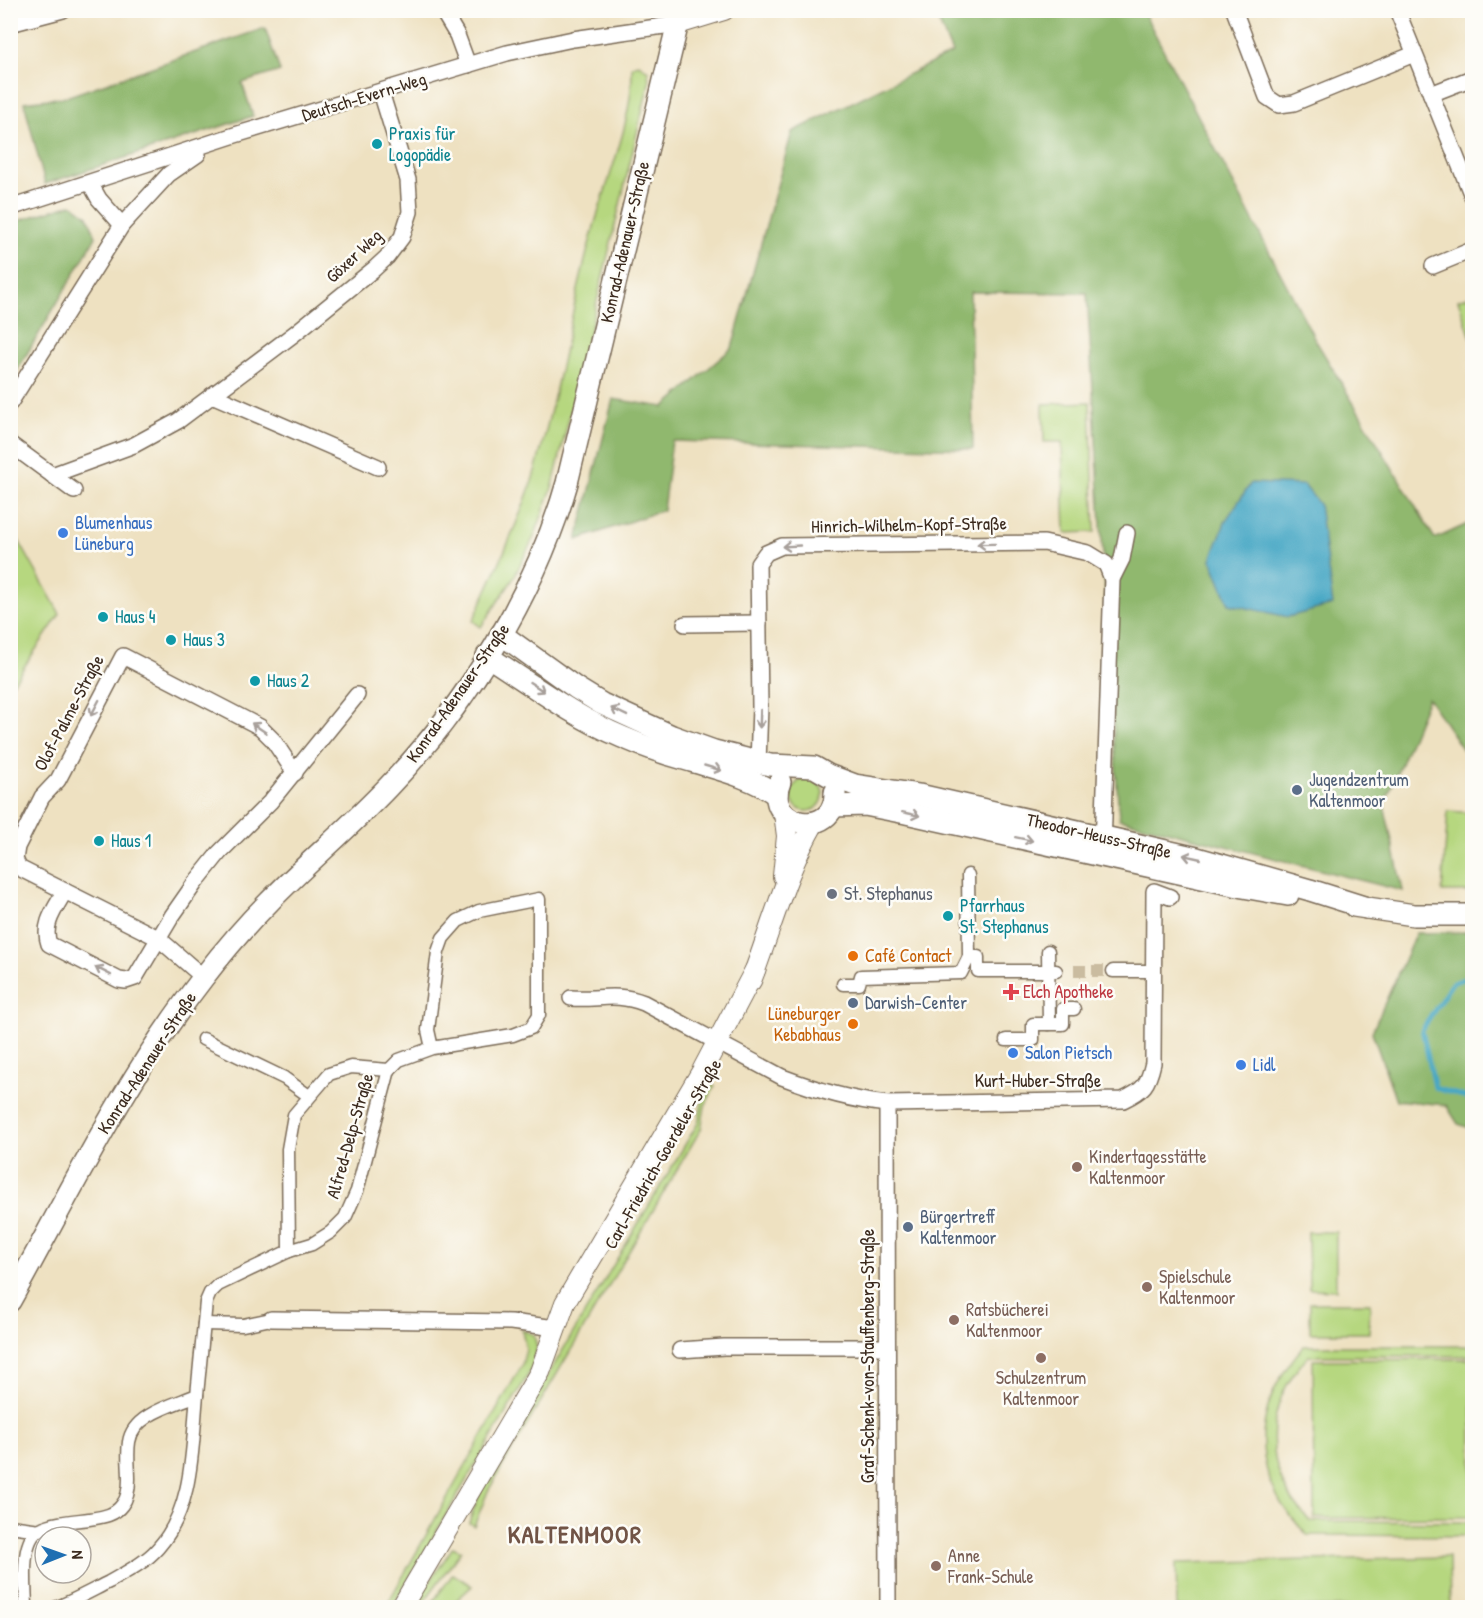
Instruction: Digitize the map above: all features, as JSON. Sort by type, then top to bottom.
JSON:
[{"type":"main road","name":"Konrad-Adenauer-Straße","points":[[10,1301],[123,1096],[157,1041],[203,978],[268,903],[388,788],[411,762],[448,714],[487,656],[532,579],[557,519],[565,492],[679,17]]},
{"type":"main road","name":"Theodor-Heuss-Straße","points":[[501,634],[602,704],[672,736],[714,751],[770,765],[814,767],[855,785],[919,795],[1103,846]]},
{"type":"main road","points":[[487,656],[574,711],[621,736],[666,754],[762,784],[798,822],[814,823],[822,819],[833,806],[834,785],[828,775]]},
{"type":"main road","points":[[781,804],[779,785],[783,777],[799,766]]},
{"type":"main road","name":"Theodor-Heuss-Straße","points":[[833,806],[866,805],[1238,869],[1367,909],[1414,915],[1473,915]]},
{"type":"street","points":[[10,24],[63,10]]},
{"type":"street","points":[[442,10],[457,35],[468,65]]},
{"type":"street","name":"Deutsch-Evern-Weg","points":[[10,208],[215,142],[507,53],[679,17],[724,10]]},
{"type":"street","points":[[1234,10],[1268,97],[1279,105],[1294,103],[1414,54]]},
{"type":"street","points":[[1397,10],[1473,196]]},
{"type":"street","points":[[1431,94],[1473,78]]},
{"type":"street","name":"Göxer Weg","points":[[52,475],[134,446],[178,421],[294,334],[387,257],[402,237],[410,212],[408,180],[381,92]]},
{"type":"street","points":[[10,403],[122,225],[169,174],[215,142]]},
{"type":"street","points":[[90,183],[99,198],[122,225]]},
{"type":"street","points":[[1433,266],[1473,250]]},
{"type":"street","points":[[212,395],[378,468]]},
{"type":"street","points":[[10,444],[74,491]]},
{"type":"street","points":[[1103,846],[1112,579],[1122,559],[1127,533]]},
{"type":"street","name":"Hinrich-Wilhelm-Kopf-Straße","points":[[758,763],[760,707],[758,564],[766,553],[782,546],[1044,543],[1088,553],[1106,564],[1112,579]]},
{"type":"street","points":[[685,624],[759,623]]},
{"type":"street","name":"Olof-Palme-Straße","points":[[203,978],[158,938],[19,868],[15,859],[17,847],[42,797],[58,780],[123,656],[260,727],[273,740],[295,773]]},
{"type":"street","points":[[65,891],[46,924],[49,944],[119,980],[126,981],[135,978],[158,938],[195,883],[219,853],[270,802],[295,773],[357,694]]},
{"type":"street","name":"Carl-Friedrich-Goerdeler-Straße","points":[[780,901],[787,836],[781,804]]},
{"type":"street","name":"Carl-Friedrich-Goerdeler-Straße","points":[[401,1608],[540,1372],[555,1329],[572,1308],[711,1076],[721,1045],[755,970],[780,901],[805,839],[814,823]]},
{"type":"street","points":[[843,984],[859,984],[861,976],[961,974],[969,957],[968,875]]},
{"type":"street","name":"Kurt-Huber-Straße","points":[[572,998],[613,995],[628,997],[644,1003],[782,1077],[838,1096],[887,1104],[1006,1100],[1123,1100],[1140,1092],[1150,1079],[1153,1063],[1154,891],[1170,897]]},
{"type":"street","points":[[389,1070],[399,1060],[432,1048],[513,1035],[531,1028],[539,1015],[539,900],[479,911],[458,921],[446,933],[438,952],[428,1030],[432,1048]]},
{"type":"street","points":[[1048,951],[1052,971],[1049,1024]]},
{"type":"street","points":[[969,957],[978,957],[978,972],[1052,971]]},
{"type":"street","points":[[1113,971],[1154,971]]},
{"type":"street","points":[[1006,1040],[1033,1040],[1033,1024],[1063,1024],[1063,1009],[1074,1009]]},
{"type":"street","points":[[203,1039],[284,1078],[309,1096]]},
{"type":"street","name":"Alfred-Delp-Straße","points":[[55,1608],[137,1566],[158,1549],[173,1528],[187,1489],[206,1302],[210,1293],[218,1285],[289,1251],[312,1244],[331,1232],[345,1218],[357,1191],[389,1070],[351,1067],[329,1074],[294,1115],[288,1149],[289,1251]]},
{"type":"street","name":"Graf-Schenk-von-Stauffenberg-Straße","points":[[887,1104],[888,1608]]},
{"type":"street","points":[[204,1324],[243,1325],[271,1319],[512,1322],[555,1329]]},
{"type":"street","points":[[680,1350],[733,1347],[887,1347]]},
{"type":"street","points":[[57,1525],[102,1517],[116,1512],[124,1504],[128,1494],[129,1442],[134,1428],[145,1418],[197,1395]]},
{"type":"street","points":[[10,1526],[33,1529]]},
{"type":"street","points":[[26,1608],[26,1550],[33,1536]]},
{"type":"green space","points":[[934,11],[1143,11],[1316,341],[1435,539],[1472,522],[1472,763],[1428,698],[1384,805],[1403,891],[1119,819],[1087,293],[970,292],[973,449],[672,441],[663,510],[577,540],[613,399],[664,407],[732,348],[792,132],[952,53]]},
{"type":"green space","points":[[265,28],[280,71],[242,83],[253,116],[45,184],[24,102],[66,97]]},
{"type":"green space","points":[[639,64],[648,71],[649,83],[553,485],[534,537],[513,579],[481,627],[473,621],[520,514],[542,447],[585,261],[624,128],[632,66]]},
{"type":"green space","points":[[72,204],[88,216],[96,237],[11,381],[11,223]]},
{"type":"green space","points":[[1472,295],[1472,340],[1458,300]]},
{"type":"green space","points":[[1090,402],[1095,532],[1065,533],[1062,442],[1044,442],[1043,404]]},
{"type":"green space","points":[[11,527],[60,614],[10,686]]},
{"type":"green space","points":[[807,779],[818,784],[823,795],[818,806],[807,811],[796,806],[791,795],[796,784]]},
{"type":"green space","points":[[1448,811],[1472,813],[1472,892],[1442,892]]},
{"type":"green space","points":[[1472,932],[1472,1129],[1458,1124],[1446,1105],[1396,1100],[1372,1032],[1416,933]]},
{"type":"green space","points":[[712,1084],[715,1086],[705,1106],[701,1129],[488,1491],[474,1526],[469,1523],[482,1486],[698,1123],[702,1102]]},
{"type":"green space","points":[[1308,1232],[1336,1232],[1336,1290],[1309,1289]]},
{"type":"green space","points":[[1310,1303],[1370,1303],[1369,1333],[1310,1333]]},
{"type":"green space","points":[[522,1330],[534,1335],[537,1348],[531,1370],[392,1607],[385,1608],[522,1365],[526,1349]]},
{"type":"green space","points":[[1304,1346],[1472,1346],[1472,1356],[1308,1356],[1293,1375],[1282,1396],[1275,1417],[1273,1439],[1276,1460],[1283,1482],[1294,1502],[1310,1521],[1472,1522],[1472,1536],[1307,1535],[1281,1503],[1271,1482],[1265,1462],[1263,1441],[1270,1401],[1278,1382]]},
{"type":"green space","points":[[1472,1359],[1472,1517],[1314,1518],[1313,1360]]},
{"type":"green space","points":[[453,1547],[461,1551],[420,1607],[412,1608]]},
{"type":"green space","points":[[1449,1557],[1450,1607],[1177,1607],[1176,1563]]},
{"type":"green space","points":[[453,1574],[472,1586],[449,1607],[429,1607]]},
{"type":"water","points":[[1251,483],[1304,485],[1319,504],[1333,605],[1288,617],[1229,604],[1211,559],[1226,520]]},
{"type":"waterway","points":[[1472,976],[1452,983],[1422,1030],[1435,1088],[1472,1099]]},
{"type":"tunnel","points":[[1074,971],[1113,971]]},
{"type":"place","name":"Praxis für Logopädie","points":[[377,144]]},
{"type":"place","name":"Blumenhaus Lüneburg","points":[[63,533]]},
{"type":"place","name":"Haus 4","points":[[103,617]]},
{"type":"place","name":"Haus 3","points":[[171,640]]},
{"type":"place","name":"Haus 2","points":[[255,681]]},
{"type":"place","name":"Jugendzentrum Kaltenmoor","points":[[1297,790]]},
{"type":"place","name":"Haus 1","points":[[99,841]]},
{"type":"place","name":"St. Stephanus","points":[[832,894]]},
{"type":"place","name":"Pfarrhaus St. Stephanus","points":[[948,916]]},
{"type":"place","name":"Café Contact","points":[[853,956]]},
{"type":"place","name":"Elch Apotheke","points":[[1011,992]]},
{"type":"place","name":"Darwish-Center","points":[[853,1003]]},
{"type":"place","name":"Lüneburger Kebabhaus","points":[[853,1024]]},
{"type":"place","name":"Salon Pietsch","points":[[1013,1053]]},
{"type":"place","name":"Lidl","points":[[1241,1065]]},
{"type":"place","name":"Kindertagesstätte Kaltenmoor","points":[[1077,1167]]},
{"type":"place","name":"Bürgertreff Kaltenmoor","points":[[908,1227]]},
{"type":"place","name":"Spielschule Kaltenmoor","points":[[1147,1287]]},
{"type":"place","name":"Ratsbücherei Kaltenmoor","points":[[954,1320]]},
{"type":"place","name":"Schulzentrum Kaltenmoor","points":[[1041,1358]]},
{"type":"place","name":"Anne Frank-Schule","points":[[936,1566]]},
{"type":"district","name":"KALTENMOOR","points":[[575,1535]]}]
